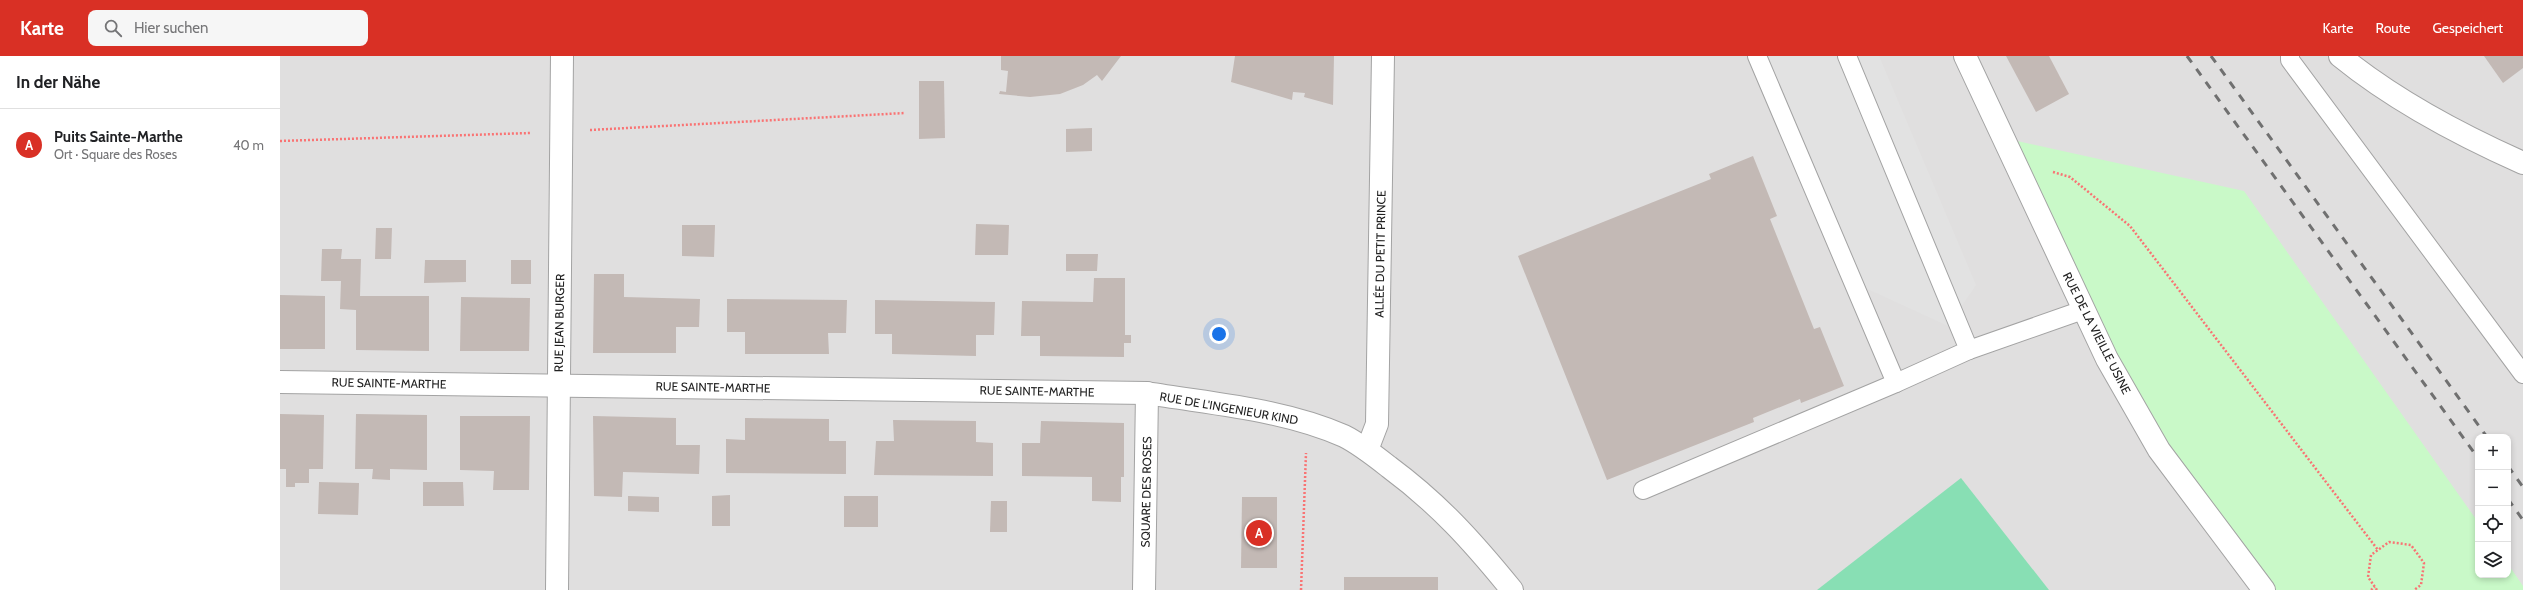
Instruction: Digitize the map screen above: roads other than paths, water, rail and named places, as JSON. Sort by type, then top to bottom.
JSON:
[{"type":"street","name":"RUE JEAN BURGER","points":[[557,590],[562,56]]},
{"type":"street","name":"ALLÉE DU PETIT PRINCE","points":[[1367,450],[1377,424],[1383,56]]},
{"type":"street","name":"RUE DE LA VIEILLE USINE","points":[[1965,56],[2083,310],[2108,359],[2160,450],[2264,590]]},
{"type":"street","points":[[2340,56],[2402,100],[2487,147],[2523,163]]},
{"type":"street","name":"RUE SAINTE-MARTHE","points":[[280,382],[1147,393]]},
{"type":"street","name":"RUE DE L'INGENIEUR KIND","points":[[1147,393],[1263,412],[1308,422],[1345,436],[1367,450],[1426,495],[1471,540],[1512,590]]},
{"type":"street","name":"SQUARE DES ROSES","points":[[1144,590],[1147,393]]},
{"type":"lane","points":[[1757,56],[1896,383]]},
{"type":"lane","points":[[1847,56],[1969,350]]},
{"type":"lane","points":[[2290,56],[2290,60],[2523,374]]},
{"type":"lane","points":[[1643,490],[1896,383],[1969,350],[2083,310]]},
{"type":"railway","points":[[2187,56],[2475,454]]},
{"type":"railway","points":[[2211,56],[2485,434]]},
{"type":"railway","points":[[2511,470],[2523,487]]},
{"type":"railway","points":[[2511,503],[2523,520]]},
{"type":"place","name":"Puits Sainte-Marthe","points":[[1259,533]]}]
